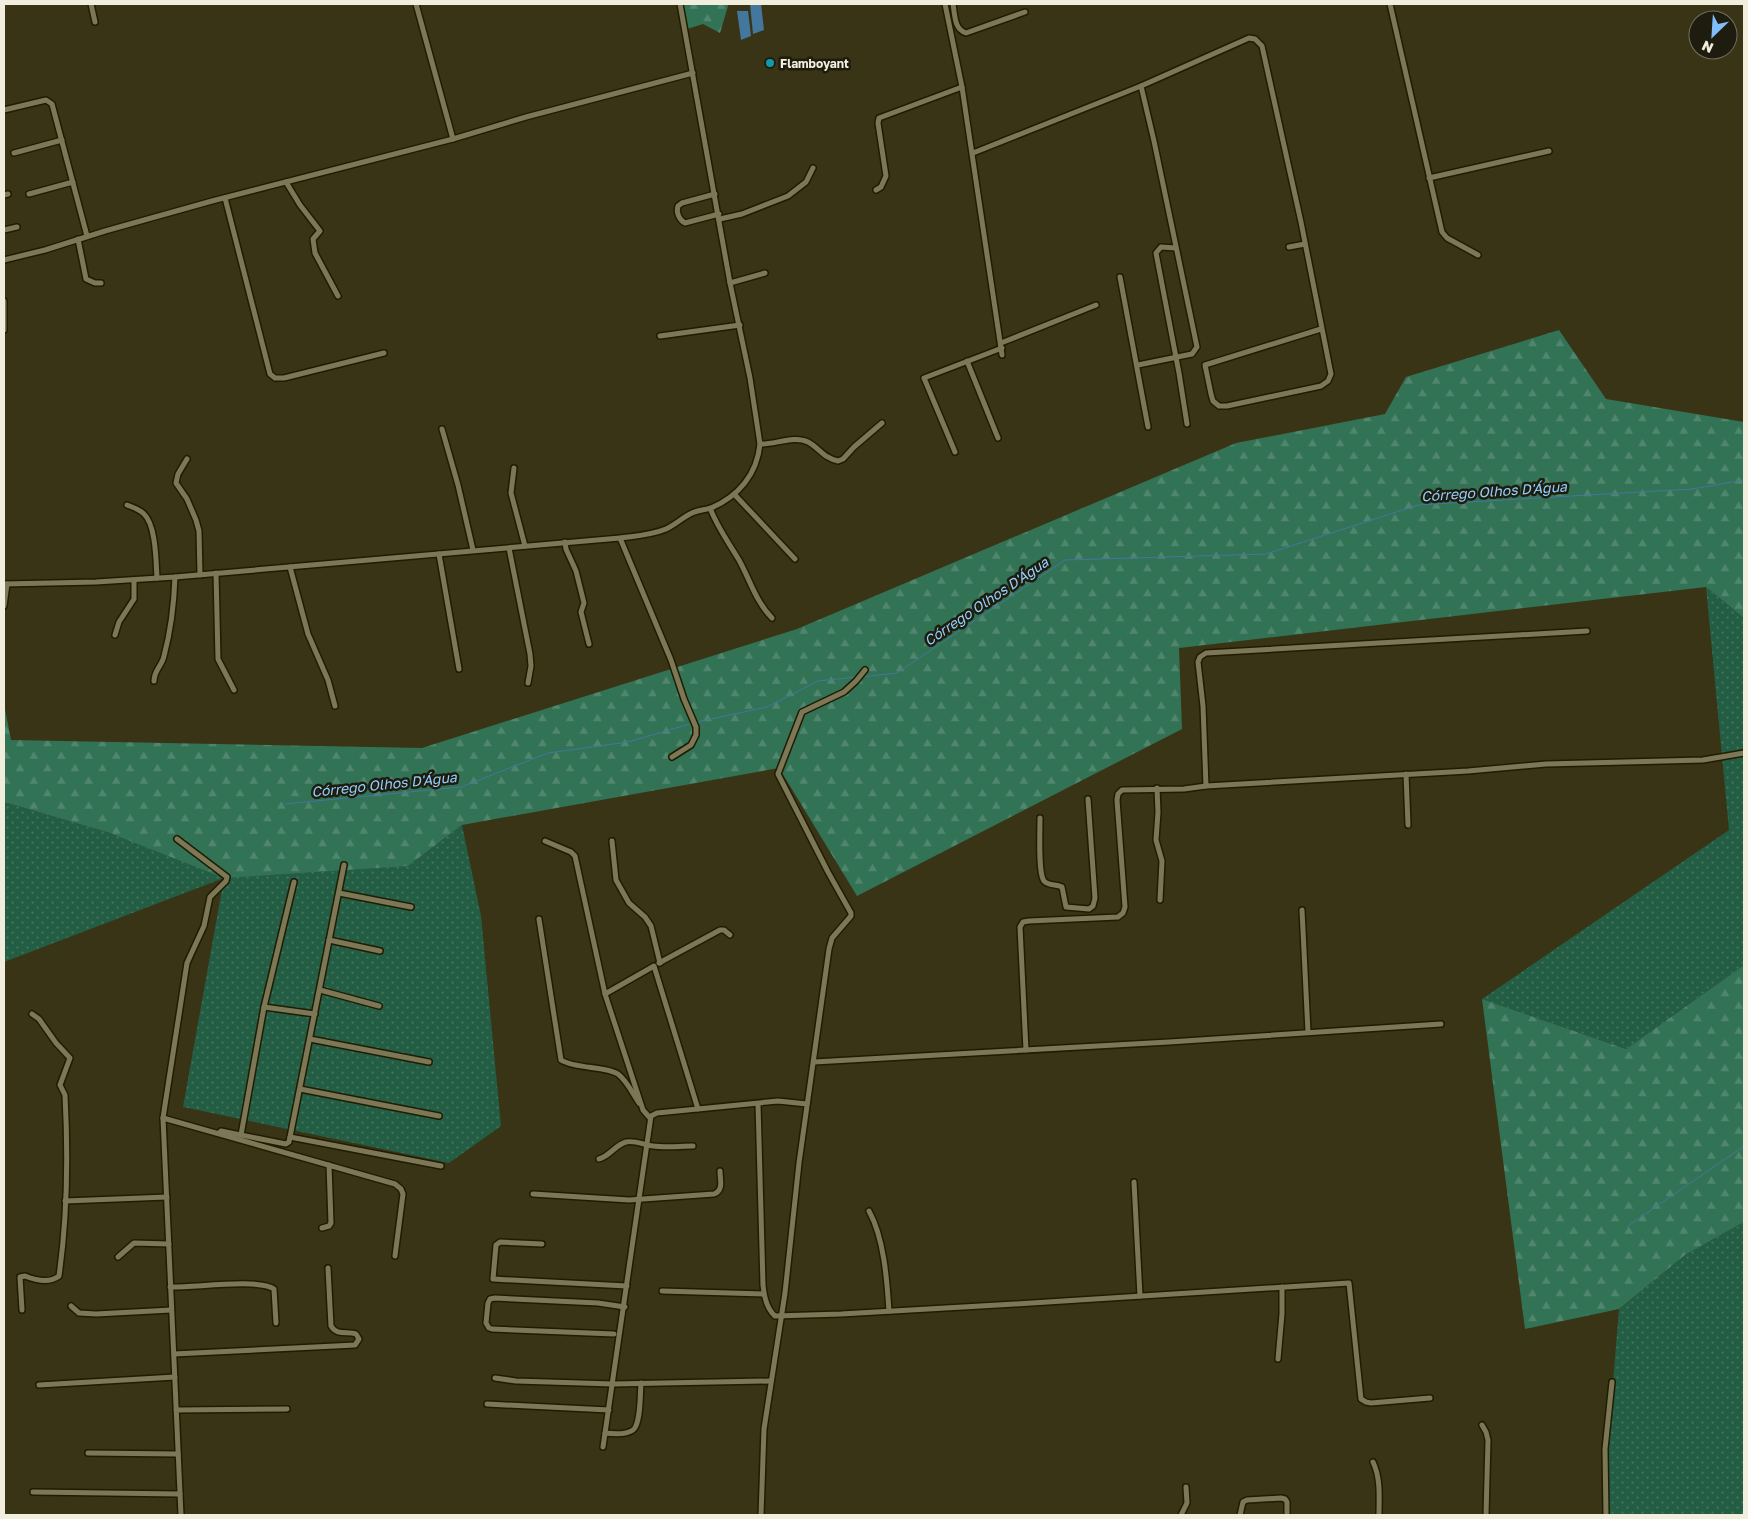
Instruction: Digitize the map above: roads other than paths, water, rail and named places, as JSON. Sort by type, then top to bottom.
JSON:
[{"type":"street","points":[[91,4],[95,22]]},
{"type":"street","points":[[416,4],[453,139]]},
{"type":"street","points":[[4,606],[5,584],[96,582],[200,575],[620,538],[662,531],[693,512],[710,508],[734,494],[748,482],[754,471],[760,444],[740,325],[730,283],[680,4]]},
{"type":"street","points":[[945,4],[962,87],[1002,355]]},
{"type":"street","points":[[953,4],[957,26],[959,30],[966,33],[1025,12]]},
{"type":"street","points":[[1390,4],[1443,234],[1478,255]]},
{"type":"street","points":[[947,14],[954,12]]},
{"type":"street","points":[[972,153],[1141,86],[1249,38],[1258,41],[1262,46],[1305,244],[1322,329],[1331,374],[1325,384],[1227,406],[1218,406],[1213,401],[1205,365],[1322,329]]},
{"type":"street","points":[[4,260],[225,198],[453,139],[526,117],[693,73]]},
{"type":"street","points":[[1138,365],[1193,353],[1197,347],[1141,86]]},
{"type":"street","points":[[876,190],[881,188],[886,176],[878,123],[879,118],[962,87]]},
{"type":"street","points":[[4,110],[46,100],[52,104],[87,236]]},
{"type":"street","points":[[14,153],[62,140]]},
{"type":"street","points":[[1429,178],[1549,151]]},
{"type":"street","points":[[715,194],[682,203],[678,206],[677,210],[681,220],[688,223],[719,216],[742,214],[794,192],[806,182],[813,168]]},
{"type":"street","points":[[29,194],[73,182]]},
{"type":"street","points":[[286,182],[300,205],[320,231],[313,239],[315,253],[338,296]]},
{"type":"street","points":[[225,198],[270,374],[275,378],[284,378],[384,353]]},
{"type":"street","points":[[4,230],[17,227]]},
{"type":"street","points":[[78,239],[86,279],[95,283],[101,283]]},
{"type":"street","points":[[1289,247],[1305,244]]},
{"type":"street","points":[[1176,248],[1160,247],[1156,253],[1187,424]]},
{"type":"street","points":[[730,283],[765,273]]},
{"type":"street","points":[[1120,277],[1138,365],[1137,371],[1148,427]]},
{"type":"street","points":[[4,301],[4,330]]},
{"type":"street","points":[[956,452],[924,378],[1096,305]]},
{"type":"street","points":[[660,336],[740,325]]},
{"type":"street","points":[[967,361],[998,438]]},
{"type":"street","points":[[760,444],[793,440],[805,441],[829,458],[840,461],[882,423]]},
{"type":"street","points":[[442,429],[458,485],[473,550]]},
{"type":"street","points":[[186,459],[178,474],[176,483],[187,499],[196,520],[199,532],[200,575]]},
{"type":"street","points":[[514,468],[511,483],[512,494],[525,546]]},
{"type":"street","points":[[734,494],[795,559]]},
{"type":"street","points":[[126,505],[144,514],[149,523],[157,578]]},
{"type":"street","points":[[710,508],[716,522],[742,566],[757,598],[764,610],[772,618]]},
{"type":"street","points":[[620,538],[668,652],[684,699],[696,726],[696,735],[693,742],[688,748],[672,757]]},
{"type":"street","points":[[565,542],[566,549],[576,570],[584,603],[580,612],[589,644]]},
{"type":"street","points":[[509,548],[530,654],[531,666],[528,683]]},
{"type":"street","points":[[439,554],[459,669]]},
{"type":"street","points":[[290,567],[308,634],[328,680],[334,706]]},
{"type":"street","points":[[216,573],[218,659],[234,690]]},
{"type":"street","points":[[154,681],[155,672],[162,665],[167,648],[173,610],[175,577]]},
{"type":"street","points":[[115,635],[119,622],[134,599],[134,580]]},
{"type":"street","points":[[1206,786],[1203,706],[1198,662],[1200,657],[1206,653],[1587,631]]},
{"type":"street","points":[[761,1515],[764,1429],[781,1316],[799,1164],[829,948],[832,938],[850,920],[851,913],[778,774],[802,712],[844,692],[865,670]]},
{"type":"street","points":[[1026,1050],[1020,927],[1026,921],[1118,917],[1123,913],[1125,907],[1118,800],[1120,791],[1125,789],[1157,788],[1184,790],[1206,786],[1468,772],[1546,764],[1703,760],[1744,753]]},
{"type":"street","points":[[1406,774],[1408,825]]},
{"type":"street","points":[[1157,788],[1156,840],[1162,862],[1160,900]]},
{"type":"street","points":[[1066,906],[1089,910],[1093,906],[1095,898],[1088,799]]},
{"type":"street","points":[[1040,818],[1040,862],[1043,880],[1048,884],[1062,887],[1068,920]]},
{"type":"street","points":[[177,839],[227,877],[226,881],[210,897],[204,926],[187,963],[163,1118],[181,1515]]},
{"type":"street","points":[[545,841],[569,850],[575,856],[605,994],[643,1110]]},
{"type":"street","points":[[612,841],[616,880],[629,903],[645,917],[651,926],[660,963]]},
{"type":"street","points":[[219,1134],[221,1131],[288,1144],[344,865]]},
{"type":"street","points":[[241,1135],[264,1007],[294,882]]},
{"type":"street","points":[[339,893],[411,907]]},
{"type":"street","points":[[1302,910],[1308,1032]]},
{"type":"street","points":[[539,919],[561,1060],[615,1073],[625,1082],[650,1118]]},
{"type":"street","points":[[605,994],[720,930],[730,935]]},
{"type":"street","points":[[329,940],[380,951]]},
{"type":"street","points":[[654,966],[698,1109]]},
{"type":"street","points":[[320,990],[379,1006]]},
{"type":"street","points":[[264,1007],[315,1014]]},
{"type":"street","points":[[22,1310],[20,1277],[25,1276],[36,1280],[43,1280],[55,1279],[59,1276],[65,1202],[66,1107],[65,1095],[60,1085],[70,1058],[56,1043],[40,1020],[32,1014]]},
{"type":"street","points":[[814,1062],[1169,1042],[1441,1024]]},
{"type":"street","points":[[310,1039],[430,1062]]},
{"type":"street","points":[[300,1089],[439,1116]]},
{"type":"street","points":[[603,1447],[640,1199],[650,1118],[655,1113],[783,1101],[807,1104]]},
{"type":"street","points":[[758,1104],[764,1294],[772,1312],[776,1316],[889,1311],[1349,1283],[1361,1398],[1364,1402],[1371,1403],[1430,1398]]},
{"type":"street","points":[[163,1118],[395,1184],[401,1189],[403,1194],[395,1256]]},
{"type":"street","points":[[290,1137],[441,1166]]},
{"type":"street","points":[[600,1159],[624,1143],[637,1142],[668,1147],[693,1146]]},
{"type":"street","points":[[322,1228],[329,1226],[331,1223],[329,1165]]},
{"type":"street","points":[[533,1194],[640,1199],[716,1194],[720,1188],[720,1171]]},
{"type":"street","points":[[1134,1182],[1140,1296]]},
{"type":"street","points":[[65,1202],[167,1197]]},
{"type":"street","points":[[869,1210],[875,1224],[886,1270],[889,1311]]},
{"type":"street","points":[[118,1257],[134,1243],[169,1244]]},
{"type":"street","points":[[542,1244],[497,1243],[493,1278],[627,1286]]},
{"type":"street","points":[[174,1354],[355,1345],[358,1339],[356,1334],[338,1332],[332,1326],[328,1268]]},
{"type":"street","points":[[170,1287],[268,1285],[274,1289],[276,1294],[276,1324]]},
{"type":"street","points":[[1278,1358],[1282,1314],[1282,1287]]},
{"type":"street","points":[[662,1291],[764,1294]]},
{"type":"street","points":[[614,1334],[492,1329],[486,1323],[488,1303],[495,1298],[598,1303],[624,1307]]},
{"type":"street","points":[[71,1306],[79,1313],[96,1314],[172,1310]]},
{"type":"street","points":[[39,1385],[175,1376]]},
{"type":"street","points":[[495,1378],[516,1381],[613,1384],[770,1381]]},
{"type":"street","points":[[1606,1515],[1604,1449],[1612,1382]]},
{"type":"street","points":[[605,1434],[632,1431],[638,1425],[641,1383]]},
{"type":"street","points":[[487,1404],[609,1410]]},
{"type":"street","points":[[176,1410],[287,1408]]},
{"type":"street","points":[[1482,1425],[1487,1434],[1486,1515]]},
{"type":"street","points":[[88,1453],[178,1454]]},
{"type":"street","points":[[1373,1462],[1378,1473],[1379,1515]]},
{"type":"street","points":[[1181,1515],[1187,1503],[1188,1493],[1186,1487]]},
{"type":"street","points":[[34,1492],[180,1494]]},
{"type":"street","points":[[1240,1515],[1243,1502],[1247,1500],[1281,1498],[1287,1502],[1286,1515]]},
{"type":"water","points":[[750,4],[761,4],[764,30],[753,34]]},
{"type":"water","points":[[737,11],[748,11],[751,36],[741,40]]},
{"type":"waterway","name":"Córrego Olhos D'Água","points":[[861,677],[897,673],[1065,560],[1266,554],[1418,505],[1692,489],[1744,480]]},
{"type":"waterway","name":"Córrego Olhos D'Água","points":[[697,722],[767,707],[818,681],[857,677]]},
{"type":"waterway","name":"Córrego Olhos D'Água","points":[[285,804],[461,787],[548,753],[628,742],[693,723]]},
{"type":"waterway","points":[[1628,1226],[1744,1146]]},
{"type":"place","name":"Flamboyant","points":[[770,63]]}]
